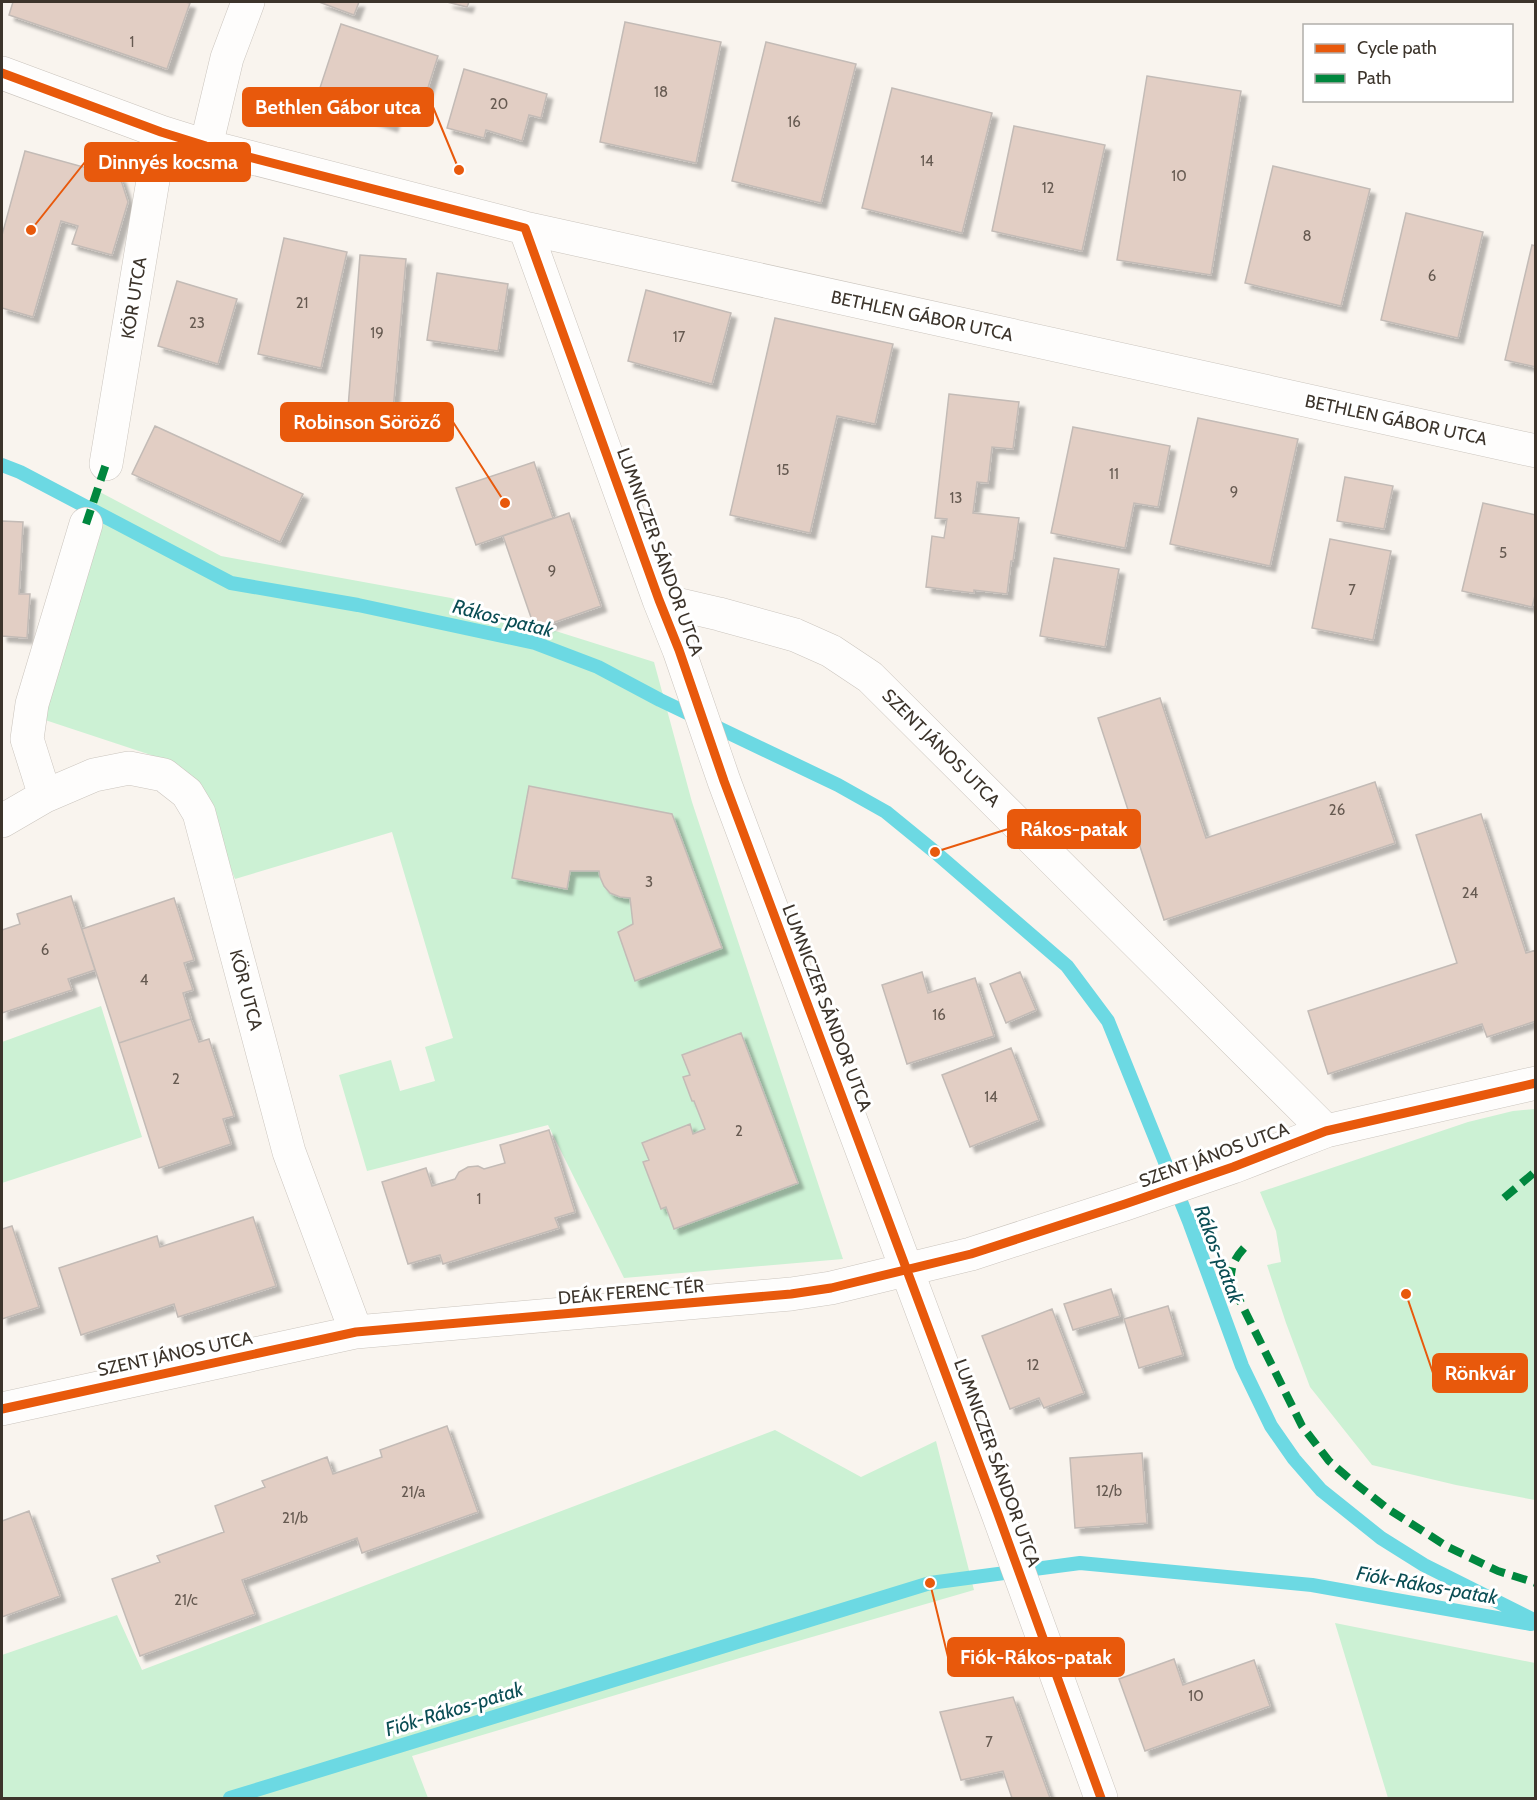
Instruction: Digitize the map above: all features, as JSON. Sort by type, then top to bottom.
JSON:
[{"type":"street","points":[[206,146],[227,58],[248,2]]},
{"type":"street","name":"BETHLEN GÁBOR UTCA","points":[[2,73],[161,132],[206,146],[525,228],[1536,451]]},
{"type":"street","name":"KÖR UTCA","points":[[106,464],[161,132]]},
{"type":"street","name":"LUMNICZER SÁNDOR UTCA","points":[[525,228],[679,650],[724,781],[1042,1632],[1101,1798]]},
{"type":"street","points":[[45,796],[27,739],[32,704],[86,524]]},
{"type":"street","name":"SZENT JÁNOS UTCA","points":[[659,600],[795,635],[831,651],[870,677],[1326,1131]]},
{"type":"street","name":"KÖR UTCA","points":[[2,821],[45,796],[94,775],[129,768],[164,775],[187,793],[199,813],[289,1152],[356,1332]]},
{"type":"street","name":"SZENT JÁNOS UTCA","points":[[907,1270],[971,1254],[1125,1204],[1326,1131],[1536,1083]]},
{"type":"street","name":"DEÁK FERENC TÉR","points":[[356,1332],[791,1294],[831,1288],[907,1270]]},
{"type":"street","name":"SZENT JÁNOS UTCA","points":[[2,1409],[356,1332]]},
{"type":"green space","points":[[96,490],[221,556],[451,598],[654,662],[692,802],[843,1259],[624,1278],[548,1125],[367,1171],[339,1075],[391,1060],[400,1091],[435,1081],[425,1047],[453,1038],[392,832],[235,879],[206,804],[180,772],[151,755],[36,717]]},
{"type":"green space","points":[[101,1006],[142,1137],[2,1183],[2,1042]]},
{"type":"green space","points":[[1535,1109],[1535,1500],[1456,1485],[1372,1465],[1310,1387],[1267,1265],[1281,1262],[1276,1231],[1260,1192],[1468,1122],[1513,1111]]},
{"type":"green space","points":[[775,1430],[861,1477],[936,1441],[974,1590],[412,1756],[428,1798],[2,1798],[2,1655],[117,1615],[142,1670]]},
{"type":"green space","points":[[1335,1623],[1535,1663],[1535,1798],[1388,1798]]},
{"type":"building","points":[[13,2],[190,3],[167,69],[9,15]]},
{"type":"building","points":[[319,2],[359,2],[354,15]]},
{"type":"building","points":[[447,2],[469,2],[467,7]]},
{"type":"building","points":[[625,22],[721,42],[696,163],[600,142]]},
{"type":"building","points":[[341,24],[438,56],[425,97],[404,90],[392,126],[316,100]]},
{"type":"building","points":[[766,42],[856,64],[821,203],[732,181]]},
{"type":"building","points":[[464,69],[547,94],[541,118],[529,115],[522,141],[486,130],[484,138],[447,128]]},
{"type":"building","points":[[1147,76],[1241,91],[1211,275],[1117,260]]},
{"type":"building","points":[[892,88],[992,113],[962,233],[862,208]]},
{"type":"building","points":[[1014,126],[1105,145],[1082,251],[992,231]]},
{"type":"building","points":[[25,151],[120,177],[128,202],[112,255],[72,244],[78,226],[61,221],[33,317],[2,308],[2,235]]},
{"type":"building","points":[[1273,166],[1370,189],[1341,306],[1245,283]]},
{"type":"building","points":[[1406,213],[1483,232],[1458,338],[1381,320]]},
{"type":"building","points":[[284,238],[347,252],[321,368],[258,354]]},
{"type":"building","points":[[1532,245],[1536,246],[1536,367],[1505,360]]},
{"type":"building","points":[[360,255],[406,259],[393,411],[348,408]]},
{"type":"building","points":[[437,273],[508,284],[498,351],[427,340]]},
{"type":"building","points":[[177,281],[237,299],[218,364],[158,346]]},
{"type":"building","points":[[646,290],[731,313],[712,384],[628,361]]},
{"type":"building","points":[[775,318],[893,344],[875,424],[837,416],[810,533],[730,515]]},
{"type":"building","points":[[949,394],[1019,402],[1013,449],[992,447],[988,483],[977,482],[973,513],[1019,518],[1007,594],[974,590],[974,593],[926,587],[932,536],[944,538],[947,519],[935,518]]},
{"type":"building","points":[[1198,418],[1298,439],[1270,566],[1170,544]]},
{"type":"building","points":[[155,426],[303,494],[280,542],[132,474]]},
{"type":"building","points":[[1073,427],[1170,446],[1158,507],[1134,503],[1125,548],[1051,533]]},
{"type":"building","points":[[534,462],[553,518],[476,545],[456,488]]},
{"type":"building","points":[[1345,477],[1393,486],[1384,529],[1337,521]]},
{"type":"building","points":[[1483,503],[1536,515],[1536,592],[1532,607],[1462,591]]},
{"type":"building","points":[[569,513],[601,606],[535,629],[503,536]]},
{"type":"building","points":[[2,521],[23,522],[19,594],[30,594],[27,638],[2,636]]},
{"type":"building","points":[[1330,539],[1391,551],[1373,640],[1312,628]]},
{"type":"building","points":[[1054,558],[1119,569],[1105,647],[1040,636]]},
{"type":"building","points":[[1160,698],[1206,838],[1375,782],[1395,843],[1164,920],[1098,718]]},
{"type":"building","points":[[529,786],[672,814],[722,948],[635,981],[618,932],[633,924],[630,898],[610,893],[604,886],[599,871],[570,871],[567,889],[512,878]]},
{"type":"building","points":[[1481,814],[1526,953],[1536,950],[1536,1021],[1487,1037],[1482,1024],[1328,1074],[1308,1011],[1457,963],[1416,835]]},
{"type":"building","points":[[71,896],[95,970],[68,979],[72,990],[2,1013],[2,930],[20,924],[17,914]]},
{"type":"building","points":[[174,898],[194,960],[184,963],[193,990],[183,993],[191,1019],[119,1043],[82,929]]},
{"type":"building","points":[[922,972],[928,993],[975,978],[994,1036],[907,1064],[882,985]]},
{"type":"building","points":[[1020,972],[1036,1010],[1006,1023],[990,984]]},
{"type":"building","points":[[191,1019],[199,1042],[209,1039],[234,1116],[223,1119],[231,1144],[159,1168],[119,1043]]},
{"type":"building","points":[[741,1033],[798,1183],[674,1229],[666,1207],[661,1209],[643,1162],[649,1160],[642,1143],[690,1124],[693,1134],[705,1129],[683,1077],[690,1075],[682,1055]]},
{"type":"building","points":[[1011,1048],[1039,1120],[970,1147],[942,1075]]},
{"type":"building","points":[[549,1130],[575,1212],[555,1218],[559,1228],[443,1264],[440,1255],[408,1264],[382,1182],[426,1168],[432,1186],[455,1179],[459,1172],[468,1167],[478,1166],[484,1169],[505,1163],[500,1145]]},
{"type":"building","points":[[253,1217],[276,1286],[178,1317],[174,1304],[81,1335],[59,1268],[157,1236],[160,1247]]},
{"type":"building","points":[[12,1226],[39,1307],[2,1319],[2,1229]]},
{"type":"building","points":[[1111,1289],[1120,1316],[1073,1330],[1064,1304]]},
{"type":"building","points":[[1168,1306],[1183,1355],[1139,1368],[1124,1319]]},
{"type":"building","points":[[1052,1309],[1084,1393],[1044,1408],[1039,1398],[1010,1409],[982,1336]]},
{"type":"building","points":[[447,1426],[478,1512],[362,1553],[357,1538],[242,1580],[255,1614],[140,1656],[112,1579],[160,1562],[157,1556],[224,1532],[215,1506],[265,1487],[262,1481],[327,1457],[333,1474],[382,1457],[380,1450]]},
{"type":"building","points":[[1142,1453],[1147,1523],[1075,1528],[1070,1458]]},
{"type":"building","points":[[29,1511],[60,1596],[2,1617],[2,1521]]},
{"type":"building","points":[[1174,1659],[1183,1685],[1254,1660],[1270,1706],[1145,1751],[1119,1679]]},
{"type":"building","points":[[1013,1697],[1050,1798],[1012,1798],[1003,1771],[961,1780],[940,1712]]},
{"type":"waterway","name":"Rákos-patak","points":[[2,465],[20,472],[231,583],[358,605],[535,643],[598,667],[660,700],[838,785],[886,812],[1067,966],[1108,1021],[1190,1224],[1242,1366],[1271,1426],[1294,1459],[1321,1490],[1381,1538],[1424,1565],[1536,1621]]},
{"type":"waterway","name":"Fiók-Rákos-patak","points":[[230,1798],[930,1583],[1080,1563],[1312,1585],[1531,1624]]},
{"type":"marked path","points":[[86,524],[106,464]]},
{"type":"marked path","points":[[1504,1198],[1536,1171]]},
{"type":"marked path","points":[[1244,1248],[1233,1264],[1231,1283],[1302,1426],[1329,1461],[1388,1509],[1448,1547],[1498,1571],[1536,1583]]},
{"type":"cycle path","points":[[2,73],[161,132],[206,146],[525,228],[679,650],[724,781],[998,1514],[1101,1798]]},
{"type":"cycle path","points":[[2,1409],[356,1332],[791,1294],[831,1288],[971,1254],[1233,1167],[1326,1131],[1536,1083]]},
{"type":"place","name":"Bethlen Gábor utca","points":[[459,170]]},
{"type":"place","name":"Dinnyés kocsma","points":[[31,230]]},
{"type":"place","name":"Robinson Söröző","points":[[505,503]]},
{"type":"place","name":"Rákos-patak","points":[[935,852]]},
{"type":"place","name":"Rönkvár","points":[[1406,1294]]},
{"type":"place","name":"Fiók-Rákos-patak","points":[[930,1583]]}]
